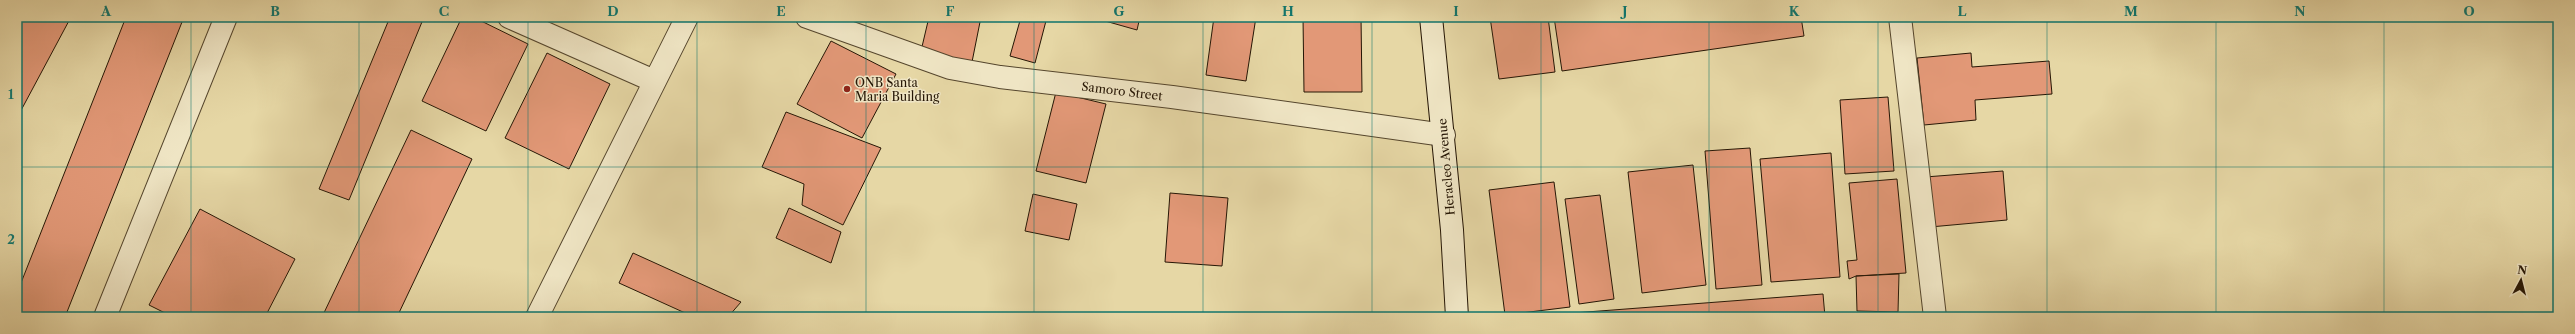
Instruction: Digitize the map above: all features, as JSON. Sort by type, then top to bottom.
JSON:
[{"type":"street","points":[[105,317],[226,17]]},
{"type":"street","points":[[509,17],[654,81]]},
{"type":"street","points":[[537,317],[687,17]]},
{"type":"street","name":"Samoro Street","points":[[807,17],[950,68],[1000,77],[1172,97],[1444,135]]},
{"type":"street","name":"Heracleo Avenue","points":[[1431,17],[1444,135],[1457,317]]},
{"type":"street","points":[[1900,17],[1935,317]]},
{"type":"building","points":[[17,17],[71,17],[18,116],[17,115]]},
{"type":"building","points":[[126,17],[184,17],[65,317],[31,317],[17,311],[17,293]]},
{"type":"building","points":[[390,17],[424,17],[349,200],[319,189]]},
{"type":"building","points":[[462,17],[473,17],[528,44],[486,131],[422,101]]},
{"type":"building","points":[[929,17],[981,17],[972,62],[921,51]]},
{"type":"building","points":[[1021,17],[1047,17],[1035,63],[1010,56]]},
{"type":"building","points":[[1091,17],[1140,17],[1137,30]]},
{"type":"building","points":[[1214,17],[1256,17],[1246,81],[1206,75]]},
{"type":"building","points":[[1303,17],[1361,17],[1362,92],[1304,92]]},
{"type":"building","points":[[1490,17],[1548,17],[1555,72],[1499,79]]},
{"type":"building","points":[[1554,17],[1801,17],[1804,36],[1562,71]]},
{"type":"building","name":"ONB Santa Maria Building","points":[[831,41],[896,74],[862,138],[797,104]]},
{"type":"building","points":[[547,53],[610,84],[569,169],[505,138]]},
{"type":"building","points":[[1971,53],[1972,67],[2049,61],[2052,94],[1975,100],[1976,120],[1924,125],[1917,58]]},
{"type":"building","points":[[1056,92],[1106,104],[1086,183],[1036,171]]},
{"type":"building","points":[[1888,97],[1894,171],[1845,174],[1840,100]]},
{"type":"building","points":[[786,112],[881,148],[843,225],[802,205],[804,184],[762,167]]},
{"type":"building","points":[[411,130],[472,159],[397,317],[322,317]]},
{"type":"building","points":[[1750,148],[1762,285],[1716,289],[1705,151]]},
{"type":"building","points":[[1831,153],[1840,277],[1771,282],[1760,159]]},
{"type":"building","points":[[1693,165],[1706,285],[1642,293],[1628,172]]},
{"type":"building","points":[[2003,171],[2007,220],[1930,227],[1925,177]]},
{"type":"building","points":[[1897,179],[1906,273],[1856,276],[1849,279],[1847,261],[1857,260],[1849,183]]},
{"type":"building","points":[[1554,182],[1570,307],[1505,315],[1489,190]]},
{"type":"building","points":[[1170,193],[1228,198],[1222,266],[1165,262]]},
{"type":"building","points":[[1033,194],[1077,204],[1069,240],[1025,231]]},
{"type":"building","points":[[1600,195],[1614,299],[1579,304],[1565,199]]},
{"type":"building","points":[[789,208],[841,232],[831,263],[776,238]]},
{"type":"building","points":[[200,209],[295,259],[265,317],[173,317],[149,305]]},
{"type":"building","points":[[633,253],[741,302],[728,317],[694,317],[619,283]]},
{"type":"building","points":[[1899,274],[1898,312],[1857,311],[1856,276]]},
{"type":"building","points":[[1823,294],[1825,317],[1521,317]]},
{"type":"building","points":[[1898,312],[1899,317],[1839,317]]},
{"type":"building","points":[[1159,315],[1176,317],[1159,317]]},
{"type":"place","name":"ONB Santa Maria Building","points":[[847,89]]}]
